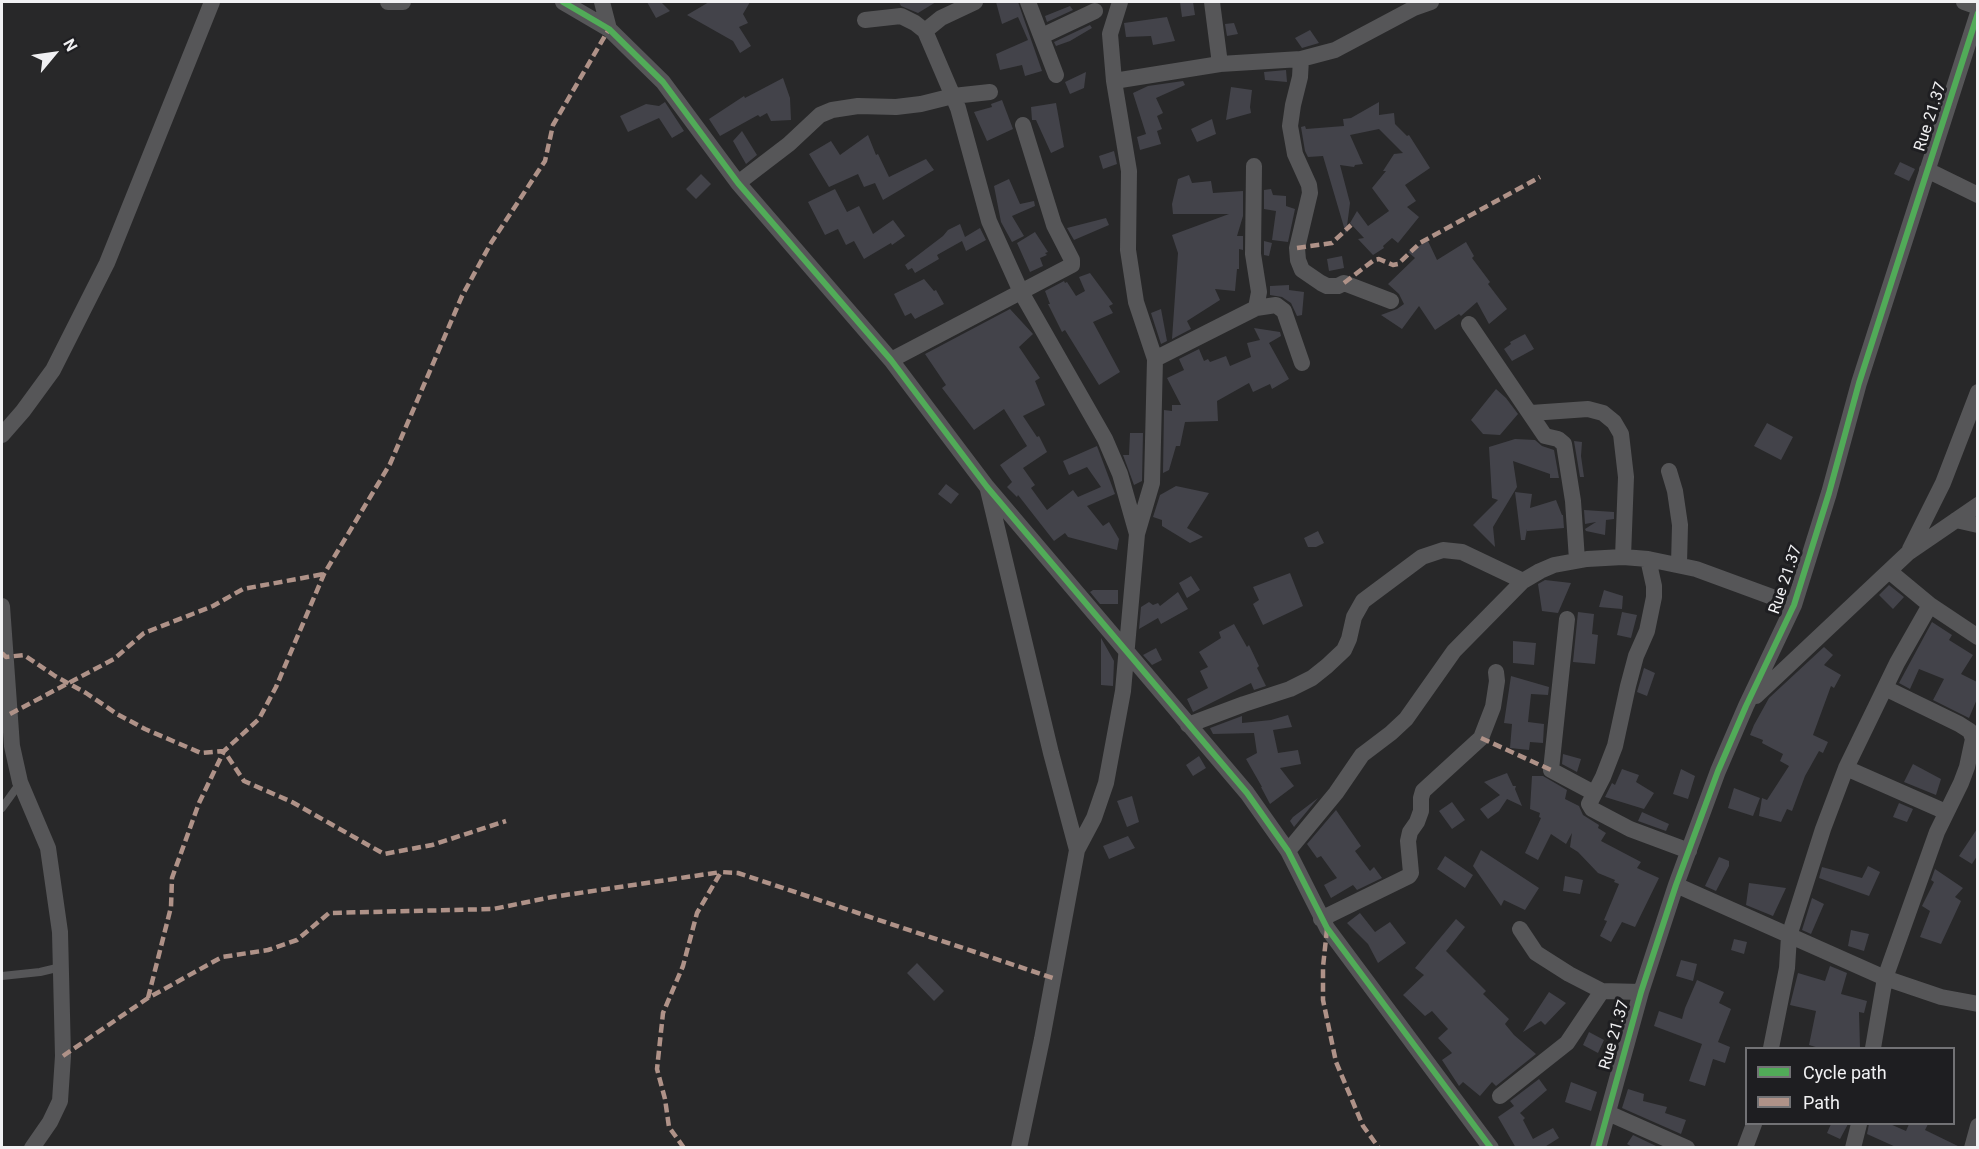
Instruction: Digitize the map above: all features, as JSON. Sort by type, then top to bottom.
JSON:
[{"type":"street","points":[[2,435],[53,370],[107,263],[212,2]]},
{"type":"street","points":[[388,2],[403,2]]},
{"type":"street","points":[[563,2],[609,29],[663,82],[738,183],[891,360],[987,487],[1247,793],[1288,851],[1321,919],[1491,1148]]},
{"type":"street","points":[[602,2],[609,29]]},
{"type":"street","points":[[925,31],[941,18],[975,2]]},
{"type":"street","points":[[1028,2],[1056,75]]},
{"type":"street","points":[[1019,1148],[1077,850],[1094,818],[1106,783],[1122,691],[1137,534],[1152,483],[1155,359],[1136,302],[1128,250],[1129,171],[1114,81],[1110,34],[1119,2]]},
{"type":"street","points":[[1212,2],[1220,64]]},
{"type":"street","points":[[1114,81],[1220,64],[1302,59],[1335,50],[1414,8],[1431,2]]},
{"type":"street","points":[[1964,2],[1977,8]]},
{"type":"street","points":[[1042,36],[1092,6],[1110,34]]},
{"type":"street","points":[[865,21],[901,16],[925,31],[961,117],[989,221],[1021,292],[1105,439],[1120,474],[1137,534]]},
{"type":"street","name":"Rue 21.37","points":[[1598,1148],[1641,992],[1676,885],[1718,771],[1794,605],[1860,383],[1927,170],[1976,25]]},
{"type":"street","points":[[1302,59],[1290,126],[1295,154],[1309,185],[1310,193],[1297,248],[1298,260],[1302,270],[1327,286],[1338,286],[1344,283],[1391,301]]},
{"type":"street","points":[[738,183],[789,144],[820,116],[832,110],[858,106],[904,106],[953,96],[990,92]]},
{"type":"street","points":[[891,360],[1072,266],[1073,263],[1054,225],[1023,125]]},
{"type":"street","points":[[1254,166],[1253,254],[1259,292],[1256,308]]},
{"type":"street","points":[[1927,170],[1977,195]]},
{"type":"street","points":[[1155,359],[1256,308],[1276,305],[1284,311],[1302,363]]},
{"type":"street","points":[[1469,324],[1545,436],[1558,439],[1564,444],[1573,501],[1577,560]]},
{"type":"street","points":[[1908,553],[1943,483],[1977,392]]},
{"type":"street","points":[[1531,413],[1588,409],[1604,413],[1614,422],[1621,434],[1626,477],[1623,557]]},
{"type":"street","points":[[1670,471],[1680,525],[1679,564]]},
{"type":"street","points":[[987,487],[1077,850]]},
{"type":"street","points":[[1746,706],[1776,675],[1908,553],[1977,505]]},
{"type":"street","points":[[1956,520],[1977,525]]},
{"type":"street","points":[[1188,725],[1290,689],[1312,678],[1344,650],[1354,617],[1363,601],[1422,557],[1443,550],[1462,552],[1523,581]]},
{"type":"street","points":[[1288,851],[1336,793],[1362,755],[1406,719],[1454,651],[1523,581],[1554,565],[1577,560],[1623,557],[1679,564],[1794,605]]},
{"type":"street","points":[[1648,559],[1654,597],[1647,631],[1636,656],[1615,746],[1603,777],[1588,802],[1592,809],[1630,829],[1689,851]]},
{"type":"street","points":[[1889,571],[1930,605],[1977,637]]},
{"type":"street","points":[[1771,1047],[1787,968],[1789,936],[1823,829],[1846,768],[1884,688],[1930,605]]},
{"type":"street","points":[[2,606],[6,716],[20,782],[48,848],[60,932],[63,1056],[60,1101],[50,1122],[32,1148]]},
{"type":"street","points":[[1567,619],[1551,770],[1594,792]]},
{"type":"street","points":[[1321,919],[1409,876],[1411,873],[1408,841],[1410,832],[1421,812],[1423,791],[1481,738],[1493,707],[1496,672]]},
{"type":"street","points":[[1873,1047],[1885,978],[1937,832],[1967,767],[1973,739],[1971,734],[1959,724],[1884,688]]},
{"type":"street","points":[[1846,768],[1946,812]]},
{"type":"street","points":[[1676,885],[1885,978],[1941,997],[1977,1004]]},
{"type":"street","points":[[1520,929],[1536,952],[1548,962],[1602,991],[1641,992]]},
{"type":"street","points":[[1500,1096],[1567,1043],[1602,991]]},
{"type":"street","points":[[1608,1113],[1687,1148]]},
{"type":"street","points":[[1745,1148],[1754,1125]]},
{"type":"street","points":[[1852,1148],[1859,1125]]},
{"type":"street","points":[[1972,1148],[1977,1126]]},
{"type":"lane","points":[[2,808],[20,782]]},
{"type":"lane","points":[[2,976],[61,967]]},
{"type":"building","points":[[647,2],[661,2],[670,11],[656,18]]},
{"type":"building","points":[[709,2],[750,2],[743,14],[748,23],[739,27],[751,46],[740,53],[733,41],[687,15]]},
{"type":"building","points":[[899,2],[936,2],[918,13],[901,6]]},
{"type":"building","points":[[996,2],[1018,2],[1042,71],[1025,76],[1022,65],[1000,70],[996,54],[1028,40],[1018,17],[1002,24]]},
{"type":"building","points":[[1180,2],[1193,2],[1195,15],[1182,17]]},
{"type":"building","points":[[1070,6],[1073,10],[1047,22],[1045,16]]},
{"type":"building","points":[[1167,17],[1175,41],[1153,45],[1151,36],[1126,37],[1124,23]]},
{"type":"building","points":[[1234,23],[1238,34],[1227,36],[1225,24]]},
{"type":"building","points":[[1090,25],[1092,28],[1056,46],[1054,42]]},
{"type":"building","points":[[1310,30],[1319,43],[1302,48],[1295,38]]},
{"type":"building","points":[[1286,70],[1287,82],[1265,80],[1264,72]]},
{"type":"building","points":[[1086,72],[1084,88],[1070,94],[1065,82]]},
{"type":"building","points":[[783,78],[790,98],[791,120],[771,121],[767,113],[760,117],[758,115],[720,136],[709,119],[744,96],[745,98]]},
{"type":"building","points":[[1183,81],[1185,85],[1156,98],[1163,113],[1157,116],[1162,129],[1157,131],[1161,144],[1140,150],[1137,137],[1146,134],[1133,93],[1148,86]]},
{"type":"building","points":[[1231,87],[1252,90],[1251,113],[1226,120]]},
{"type":"building","points":[[1002,100],[1013,129],[987,141],[974,112],[992,107],[991,104]]},
{"type":"building","points":[[665,102],[684,131],[672,138],[659,118],[628,132],[620,116],[646,104],[659,106]]},
{"type":"building","points":[[1379,102],[1379,115],[1394,113],[1395,124],[1407,136],[1409,135],[1430,168],[1405,185],[1416,201],[1407,207],[1419,217],[1398,243],[1392,238],[1383,246],[1384,248],[1373,255],[1358,239],[1364,238],[1350,223],[1357,211],[1368,226],[1389,211],[1372,188],[1386,171],[1383,171],[1394,154],[1403,153],[1379,129],[1350,135],[1363,164],[1354,167],[1340,165],[1350,203],[1346,234],[1323,156],[1308,157],[1301,127],[1305,126],[1306,129],[1344,126],[1343,119],[1351,118]]},
{"type":"building","points":[[1056,103],[1064,147],[1051,153],[1036,120],[1032,120],[1031,107]]},
{"type":"building","points":[[1212,119],[1216,134],[1197,142],[1191,129]]},
{"type":"building","points":[[742,131],[757,155],[746,164],[733,141]]},
{"type":"building","points":[[868,135],[889,177],[926,159],[934,170],[883,200],[875,183],[864,187],[858,174],[829,187],[809,154],[831,141],[840,155]]},
{"type":"building","points":[[1114,151],[1117,164],[1103,169],[1099,156]]},
{"type":"building","points":[[1900,162],[1915,169],[1909,181],[1894,174]]},
{"type":"building","points":[[701,174],[711,184],[696,199],[686,189]]},
{"type":"building","points":[[1189,175],[1192,183],[1211,181],[1213,193],[1243,191],[1243,216],[1237,236],[1243,236],[1243,250],[1239,249],[1239,269],[1237,269],[1235,291],[1215,289],[1220,300],[1187,321],[1191,329],[1172,339],[1178,253],[1172,235],[1229,214],[1173,214],[1172,204],[1178,179]]},
{"type":"building","points":[[1009,179],[1020,204],[1034,201],[1035,206],[1012,216],[1024,236],[1012,242],[1001,222],[994,186]]},
{"type":"building","points":[[835,189],[847,212],[859,206],[873,234],[893,220],[905,236],[864,259],[854,241],[846,245],[838,229],[825,235],[808,202]]},
{"type":"building","points":[[1271,189],[1273,195],[1286,196],[1286,206],[1295,209],[1288,242],[1272,240],[1276,211],[1264,209],[1264,190]]},
{"type":"building","points":[[1106,218],[1109,225],[1074,240],[1067,228]]},
{"type":"building","points":[[960,224],[965,237],[980,228],[986,240],[966,251],[962,241],[937,255],[939,259],[915,273],[912,268],[908,270],[905,265],[948,230]]},
{"type":"building","points":[[1035,232],[1048,252],[1040,258],[1043,266],[1030,272],[1017,243]]},
{"type":"building","points":[[1264,241],[1272,243],[1269,256],[1264,255]]},
{"type":"building","points":[[1428,241],[1437,260],[1466,242],[1474,256],[1472,258],[1507,309],[1489,324],[1477,302],[1461,316],[1459,314],[1435,330],[1419,306],[1402,329],[1381,315],[1404,304],[1399,294],[1388,284],[1415,258],[1408,252]]},
{"type":"building","points":[[1342,256],[1344,268],[1329,271],[1327,259]]},
{"type":"building","points":[[1090,273],[1113,304],[1109,306],[1113,313],[1093,322],[1120,372],[1099,385],[1065,330],[1062,332],[1048,304],[1050,304],[1045,291],[1064,281],[1076,296],[1085,291],[1079,277]]},
{"type":"building","points":[[924,279],[934,291],[936,290],[944,304],[915,319],[911,313],[905,316],[894,294]]},
{"type":"building","points":[[1289,285],[1289,290],[1304,292],[1302,315],[1297,316],[1291,303],[1282,297],[1270,295],[1270,286]]},
{"type":"building","points":[[1010,309],[1033,334],[1019,347],[1040,378],[1035,381],[1045,405],[1023,416],[1037,437],[1039,436],[1047,452],[1023,468],[1035,485],[1031,488],[1047,510],[1073,490],[1078,497],[1101,487],[1087,467],[1069,475],[1063,461],[1097,446],[1115,494],[1087,506],[1103,526],[1109,522],[1119,539],[1117,550],[1068,537],[1065,533],[1054,541],[1018,495],[1017,497],[1007,487],[1012,482],[1000,465],[1027,446],[1004,409],[974,430],[942,388],[946,385],[925,354]]},
{"type":"building","points":[[1161,309],[1167,341],[1161,344],[1151,313]]},
{"type":"building","points":[[1254,328],[1280,332],[1281,336],[1269,343],[1289,379],[1272,389],[1270,384],[1253,392],[1249,383],[1217,401],[1218,421],[1185,422],[1180,446],[1176,446],[1169,470],[1163,473],[1164,410],[1172,411],[1172,405],[1181,405],[1167,378],[1184,370],[1179,359],[1199,349],[1204,361],[1208,359],[1210,362],[1226,356],[1230,366],[1251,357],[1247,343],[1260,340]]},
{"type":"building","points":[[1525,334],[1534,349],[1512,361],[1504,349],[1511,344],[1510,342]]},
{"type":"building","points":[[1496,389],[1518,414],[1500,435],[1483,434],[1471,420]]},
{"type":"building","points":[[1767,423],[1793,437],[1781,460],[1754,446]]},
{"type":"building","points":[[1130,433],[1143,433],[1142,481],[1134,485],[1123,455],[1129,455]]},
{"type":"building","points":[[1515,439],[1535,440],[1542,446],[1554,450],[1559,478],[1550,478],[1550,474],[1513,461],[1517,487],[1493,527],[1495,547],[1473,525],[1498,500],[1492,498],[1489,447]]},
{"type":"building","points":[[1574,441],[1582,442],[1584,477],[1580,477]]},
{"type":"building","points":[[946,484],[959,494],[951,504],[938,494]]},
{"type":"building","points":[[1176,486],[1209,493],[1187,528],[1203,537],[1190,543],[1162,526],[1162,520],[1153,517],[1160,495]]},
{"type":"building","points":[[1515,492],[1532,494],[1530,508],[1556,500],[1563,515],[1564,528],[1527,531],[1527,529],[1525,540],[1521,540]]},
{"type":"building","points":[[1584,510],[1614,512],[1614,519],[1606,520],[1605,535],[1586,531],[1585,529],[1596,522],[1585,524]]},
{"type":"building","points":[[1318,531],[1324,543],[1316,547],[1308,547],[1304,538]]},
{"type":"building","points":[[1290,573],[1303,606],[1263,625],[1253,604],[1259,600],[1253,587]]},
{"type":"building","points":[[1191,576],[1200,590],[1187,598],[1179,583]]},
{"type":"building","points":[[1545,580],[1571,583],[1558,613],[1542,611],[1538,584]]},
{"type":"building","points":[[1889,585],[1904,597],[1893,609],[1879,595]]},
{"type":"building","points":[[1118,590],[1118,604],[1100,604],[1090,592]]},
{"type":"building","points":[[1604,590],[1623,596],[1622,609],[1599,607]]},
{"type":"building","points":[[1178,592],[1188,609],[1161,624],[1158,618],[1139,629],[1141,607],[1149,602],[1153,605],[1158,603],[1160,606]]},
{"type":"building","points":[[1578,612],[1594,614],[1592,634],[1598,635],[1595,664],[1573,662]]},
{"type":"building","points":[[1622,612],[1637,615],[1631,638],[1617,635]]},
{"type":"building","points":[[1932,622],[1952,635],[1949,640],[1973,655],[1961,674],[1977,682],[1977,699],[1969,718],[1933,700],[1944,679],[1919,669],[1910,689],[1899,683]]},
{"type":"building","points":[[1234,624],[1247,647],[1249,645],[1266,686],[1254,690],[1251,683],[1193,712],[1187,699],[1208,688],[1200,671],[1208,667],[1199,652],[1221,638],[1219,632]]},
{"type":"building","points":[[1101,638],[1114,661],[1113,686],[1101,685]]},
{"type":"building","points":[[1513,641],[1536,643],[1534,665],[1513,663]]},
{"type":"building","points":[[1824,647],[1833,655],[1824,665],[1841,675],[1834,688],[1831,686],[1813,735],[1828,742],[1823,753],[1819,751],[1805,776],[1792,811],[1787,809],[1781,822],[1759,816],[1762,798],[1767,800],[1789,766],[1780,761],[1783,754],[1762,743],[1763,740],[1750,735],[1769,698]]},
{"type":"building","points":[[1156,648],[1162,660],[1152,665],[1143,655]]},
{"type":"building","points":[[1644,668],[1655,673],[1647,696],[1637,692]]},
{"type":"building","points":[[1511,676],[1549,687],[1548,695],[1531,694],[1528,722],[1544,724],[1543,743],[1530,742],[1529,750],[1510,748],[1512,724],[1504,723]]},
{"type":"building","points":[[1288,715],[1292,727],[1273,730],[1278,753],[1298,750],[1301,764],[1280,768],[1294,786],[1270,804],[1246,759],[1257,753],[1254,733],[1213,734],[1210,728],[1242,716],[1242,723],[1271,720]]},
{"type":"building","points":[[1563,754],[1581,759],[1577,772],[1562,764]]},
{"type":"building","points":[[1199,756],[1206,768],[1193,776],[1186,765]]},
{"type":"building","points":[[1913,764],[1941,779],[1936,795],[1904,782]]},
{"type":"building","points":[[1622,769],[1639,775],[1636,782],[1654,793],[1644,809],[1605,797],[1612,783],[1615,785]]},
{"type":"building","points":[[1681,769],[1695,776],[1688,799],[1673,794]]},
{"type":"building","points":[[1507,773],[1513,786],[1516,786],[1515,789],[1522,806],[1507,799],[1499,811],[1488,819],[1480,809],[1500,795],[1484,782]]},
{"type":"building","points":[[1532,776],[1543,776],[1567,790],[1565,799],[1579,806],[1583,815],[1599,825],[1598,828],[1606,833],[1601,841],[1641,862],[1637,868],[1659,878],[1635,927],[1622,922],[1611,942],[1600,936],[1619,884],[1598,873],[1570,847],[1572,833],[1566,844],[1551,834],[1538,860],[1525,853],[1541,818],[1540,813],[1530,809]]},
{"type":"building","points":[[1734,788],[1760,798],[1753,816],[1728,808]]},
{"type":"building","points":[[1132,796],[1139,822],[1127,827],[1117,801]]},
{"type":"building","points":[[1318,798],[1294,827],[1290,821],[1293,817]]},
{"type":"building","points":[[1452,802],[1465,820],[1452,829],[1439,811]]},
{"type":"building","points":[[1899,803],[1913,809],[1907,822],[1893,817]]},
{"type":"building","points":[[1336,810],[1361,846],[1355,851],[1370,871],[1374,867],[1382,878],[1357,890],[1353,885],[1331,898],[1324,885],[1337,878],[1321,856],[1317,858],[1307,844]]},
{"type":"building","points":[[1642,812],[1669,824],[1666,831],[1638,821]]},
{"type":"building","points":[[1977,829],[1977,856],[1972,864],[1959,856]]},
{"type":"building","points":[[1128,836],[1135,848],[1109,859],[1103,846]]},
{"type":"building","points":[[1481,850],[1539,888],[1525,910],[1504,900],[1501,906],[1473,866]]},
{"type":"building","points":[[1445,856],[1473,875],[1465,888],[1437,869]]},
{"type":"building","points":[[1719,857],[1729,861],[1729,866],[1716,891],[1705,886]]},
{"type":"building","points":[[1868,866],[1880,872],[1869,896],[1819,878],[1822,867],[1862,878]]},
{"type":"building","points":[[1935,869],[1963,888],[1955,897],[1961,901],[1941,944],[1920,937],[1930,911],[1922,906],[1934,882],[1931,880]]},
{"type":"building","points":[[1565,876],[1583,880],[1580,894],[1563,891]]},
{"type":"building","points":[[1749,883],[1786,888],[1773,916],[1746,905]]},
{"type":"building","points":[[1812,898],[1824,904],[1811,934],[1802,930]]},
{"type":"building","points":[[1360,913],[1375,932],[1390,922],[1406,943],[1378,963],[1368,944],[1347,923]]},
{"type":"building","points":[[1456,919],[1465,927],[1446,951],[1486,991],[1483,994],[1509,1019],[1505,1024],[1514,1035],[1536,1054],[1496,1086],[1492,1082],[1480,1096],[1463,1082],[1459,1086],[1442,1060],[1452,1053],[1438,1038],[1448,1029],[1432,1011],[1425,1016],[1403,995],[1424,975],[1415,968]]},
{"type":"building","points":[[1851,930],[1869,934],[1864,951],[1848,946]]},
{"type":"building","points":[[1734,939],[1747,942],[1744,954],[1731,950]]},
{"type":"building","points":[[1681,960],[1697,964],[1693,981],[1676,976]]},
{"type":"building","points":[[917,963],[944,991],[934,1001],[907,973]]},
{"type":"building","points":[[1830,966],[1847,973],[1841,994],[1867,1001],[1864,1013],[1859,1012],[1860,1047],[1809,1045],[1816,1011],[1790,1005],[1798,973],[1825,981]]},
{"type":"building","points":[[1697,980],[1724,992],[1719,1003],[1731,1009],[1718,1042],[1730,1047],[1725,1063],[1713,1059],[1705,1086],[1689,1081],[1702,1044],[1654,1026],[1659,1011],[1682,1019]]},
{"type":"building","points":[[1549,992],[1566,1003],[1545,1025],[1541,1021],[1523,1032]]},
{"type":"building","points":[[1589,1032],[1604,1040],[1598,1053],[1583,1045]]},
{"type":"building","points":[[1539,1079],[1547,1090],[1520,1113],[1525,1118],[1523,1120],[1533,1139],[1553,1128],[1559,1138],[1543,1148],[1516,1148],[1498,1117],[1514,1106],[1510,1101]]},
{"type":"building","points":[[1571,1082],[1597,1092],[1591,1111],[1565,1102]]},
{"type":"building","points":[[1628,1089],[1644,1094],[1643,1101],[1667,1107],[1665,1113],[1686,1120],[1681,1134],[1622,1108]]},
{"type":"building","points":[[1831,1125],[1847,1125],[1840,1139],[1827,1133]]},
{"type":"building","points":[[1869,1125],[1892,1125],[1906,1131],[1909,1125],[1928,1125],[1925,1130],[1962,1148],[1898,1148],[1867,1134]]},
{"type":"building","points":[[1633,1135],[1656,1146],[1654,1148],[1634,1148],[1627,1144]]},
{"type":"marked path","points":[[148,998],[171,907],[172,878],[199,803],[224,751],[259,719],[276,687],[324,574],[390,464],[462,296],[491,243],[545,161],[553,125],[609,29]]},
{"type":"marked path","points":[[1344,283],[1374,260],[1379,259],[1393,265],[1398,264],[1420,243],[1540,177]]},
{"type":"marked path","points":[[1297,248],[1332,243],[1351,225]]},
{"type":"marked path","points":[[10,714],[114,659],[144,633],[213,606],[243,589],[324,574]]},
{"type":"marked path","points":[[2,653],[6,657],[24,655],[117,714],[145,729],[201,753],[224,751],[244,781],[292,802],[384,854],[432,845],[506,821]]},
{"type":"marked path","points":[[1481,738],[1551,770]]},
{"type":"marked path","points":[[63,1056],[148,998],[222,957],[268,950],[297,940],[329,913],[493,909],[552,897],[721,872]]},
{"type":"marked path","points":[[684,1148],[669,1127],[657,1069],[663,1013],[683,966],[697,913],[721,872],[738,873],[1053,978]]},
{"type":"marked path","points":[[1327,929],[1323,967],[1323,1000],[1336,1062],[1363,1126],[1379,1148]]},
{"type":"cycle path","points":[[563,2],[609,29],[663,82],[738,183],[891,360],[987,487],[1247,793],[1288,851],[1327,928],[1491,1148]]},
{"type":"cycle path","points":[[1598,1148],[1641,992],[1676,885],[1718,771],[1794,605],[1829,493],[1859,383],[1978,13]]}]
